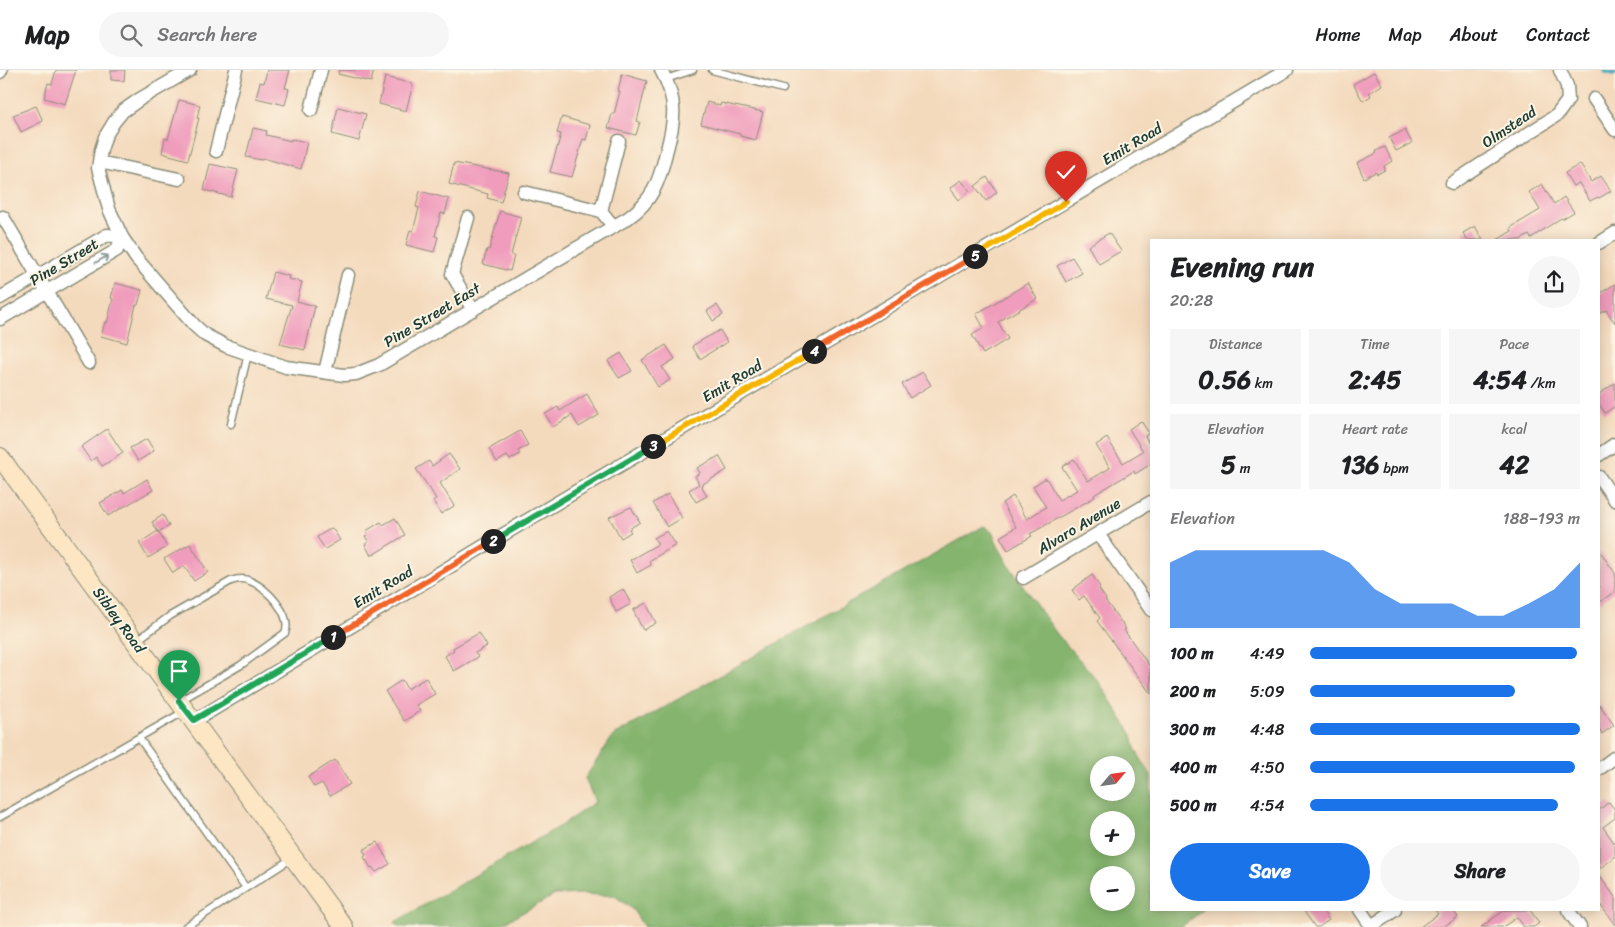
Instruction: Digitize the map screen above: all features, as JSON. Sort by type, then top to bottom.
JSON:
[{"type":"main road","name":"Sibley Road","points":[[0,457],[344,927]]},
{"type":"street","points":[[179,179],[99,162],[105,137],[123,111],[190,70]]},
{"type":"street","points":[[216,151],[236,70]]},
{"type":"street","points":[[312,110],[320,70]]},
{"type":"street","name":"Emit Road","points":[[186,711],[481,548],[1287,70]]},
{"type":"street","name":"Olmstead","points":[[1452,183],[1557,115],[1568,100],[1567,86],[1560,70]]},
{"type":"street","name":"Pine Street East","points":[[99,162],[98,172],[108,209],[122,237],[136,258],[194,325],[217,342],[286,366],[344,375],[356,374],[371,370],[614,227],[639,210],[648,201],[660,178],[674,120],[672,96],[664,75]]},
{"type":"street","points":[[1594,99],[1615,130]]},
{"type":"street","points":[[601,211],[619,142]]},
{"type":"street","points":[[524,192],[601,211],[614,227]]},
{"type":"street","points":[[3,217],[88,363]]},
{"type":"street","points":[[468,218],[452,274],[473,310]]},
{"type":"street","points":[[1600,242],[1615,234]]},
{"type":"street","name":"Pine Street","points":[[0,298],[107,235],[122,237],[117,250],[0,319]]},
{"type":"street","points":[[65,260],[73,276]]},
{"type":"street","points":[[325,372],[348,275]]},
{"type":"street","points":[[1600,454],[1615,444]]},
{"type":"street","points":[[1600,478],[1615,500]]},
{"type":"street","name":"Alvaro Avenue","points":[[1022,578],[1150,503]]},
{"type":"street","points":[[1098,534],[1150,609]]},
{"type":"street","points":[[1600,768],[1615,757]]},
{"type":"street","points":[[1361,911],[1371,927],[1393,911]]},
{"type":"street","points":[[1569,911],[1580,927]]},
{"type":"lane","points":[[664,75],[693,70]]},
{"type":"lane","points":[[712,70],[783,89]]},
{"type":"lane","points":[[231,424],[248,354]]},
{"type":"lane","points":[[0,817],[186,711],[241,665],[286,633],[288,627],[276,602],[257,584],[239,579],[231,581],[170,616],[135,642]]},
{"type":"lane","points":[[139,738],[246,888]]},
{"type":"lane","points":[[185,927],[293,858]]},
{"type":"green space","points":[[984,526],[993,533],[1010,567],[1057,634],[1099,682],[1132,735],[1136,751],[1150,773],[1150,911],[1202,911],[1181,927],[644,927],[633,910],[615,896],[583,894],[555,895],[496,927],[399,927],[395,922],[562,825],[595,802],[585,778],[613,736]]},
{"type":"building","points":[[56,70],[76,70],[65,104],[44,98],[48,83],[52,84]]},
{"type":"building","points":[[111,70],[125,70],[124,81],[111,80]]},
{"type":"building","points":[[267,70],[290,70],[285,88],[289,89],[285,105],[256,98],[260,82],[264,83]]},
{"type":"building","points":[[339,70],[374,70],[371,82],[338,74]]},
{"type":"building","points":[[1374,72],[1382,85],[1369,93],[1371,96],[1363,101],[1353,84]]},
{"type":"building","points":[[622,74],[647,81],[637,121],[640,122],[636,135],[608,128],[620,91],[618,91]]},
{"type":"building","points":[[385,77],[413,84],[406,111],[379,104]]},
{"type":"building","points":[[179,100],[200,105],[197,118],[199,118],[188,160],[162,153],[165,138],[168,139]]},
{"type":"building","points":[[707,102],[720,106],[721,103],[763,112],[756,140],[701,124]]},
{"type":"building","points":[[36,106],[43,121],[21,132],[13,115]]},
{"type":"building","points":[[338,107],[366,114],[359,141],[332,134]]},
{"type":"building","points":[[562,117],[590,125],[586,140],[583,139],[572,177],[550,172],[561,134],[557,133]]},
{"type":"building","points":[[253,128],[267,131],[266,135],[291,141],[291,139],[307,142],[301,169],[263,158],[262,160],[246,157]]},
{"type":"building","points":[[1405,130],[1412,143],[1396,151],[1389,138]]},
{"type":"building","points":[[1385,147],[1392,161],[1384,166],[1385,170],[1364,178],[1357,163]]},
{"type":"building","points":[[454,163],[509,173],[501,202],[487,198],[488,194],[449,184]]},
{"type":"building","points":[[210,164],[238,170],[231,197],[204,190]]},
{"type":"building","points":[[1580,164],[1591,182],[1601,176],[1611,191],[1590,201],[1579,183],[1573,186],[1565,173]]},
{"type":"building","points":[[987,177],[997,192],[986,201],[975,186]]},
{"type":"building","points":[[961,180],[970,191],[959,200],[950,188]]},
{"type":"building","points":[[1542,184],[1554,204],[1564,197],[1574,212],[1561,218],[1531,238],[1529,235],[1522,239],[1499,239],[1512,231],[1510,228],[1540,210],[1529,192]]},
{"type":"building","points":[[420,191],[449,199],[445,214],[441,213],[435,236],[438,237],[434,252],[406,245],[410,230],[413,231],[419,208],[416,207]]},
{"type":"building","points":[[500,211],[521,217],[511,255],[514,256],[510,271],[483,264]]},
{"type":"building","points":[[1475,226],[1482,239],[1466,239],[1463,233]]},
{"type":"building","points":[[1109,233],[1121,251],[1099,264],[1088,246]]},
{"type":"building","points":[[1072,257],[1082,273],[1066,282],[1057,266]]},
{"type":"building","points":[[273,272],[289,276],[288,279],[302,282],[297,301],[315,306],[305,350],[280,344],[292,305],[266,299]]},
{"type":"building","points":[[115,283],[142,290],[138,305],[136,305],[127,343],[101,336],[105,322],[107,323]]},
{"type":"building","points":[[1028,283],[1037,299],[998,322],[1008,339],[983,354],[972,335],[984,328],[976,314]]},
{"type":"building","points":[[1615,284],[1615,323],[1606,310],[1600,313],[1600,293]]},
{"type":"building","points":[[717,305],[723,315],[713,321],[707,311]]},
{"type":"building","points":[[720,330],[727,342],[700,359],[692,346]]},
{"type":"building","points":[[666,345],[675,359],[662,367],[670,380],[658,387],[642,360]]},
{"type":"building","points":[[621,353],[632,371],[619,378],[608,361]]},
{"type":"building","points":[[923,372],[931,385],[910,398],[902,384]]},
{"type":"building","points":[[1615,383],[1615,406],[1605,413],[1600,406],[1600,393]]},
{"type":"building","points":[[587,394],[599,415],[579,427],[572,415],[553,427],[545,414],[558,407],[560,411]]},
{"type":"building","points":[[1141,421],[1149,433],[1145,436],[1150,445],[1150,465],[1135,474],[1134,471],[1094,495],[1095,497],[1030,534],[1032,536],[1008,550],[1000,537],[1016,527],[1002,503],[1013,496],[1027,519],[1046,507],[1033,486],[1046,478],[1059,500],[1077,490],[1062,467],[1074,459],[1088,481],[1110,468],[1096,445],[1107,438],[1123,463],[1143,451],[1129,429]]},
{"type":"building","points":[[107,429],[123,453],[102,466],[96,457],[91,461],[81,447]]},
{"type":"building","points":[[520,431],[528,445],[518,451],[520,454],[510,460],[507,456],[497,462],[489,449]]},
{"type":"building","points":[[147,439],[154,451],[138,461],[130,448]]},
{"type":"building","points":[[449,454],[460,469],[440,483],[454,506],[441,514],[433,501],[436,499],[416,469],[429,461],[432,466]]},
{"type":"building","points":[[719,456],[727,470],[701,485],[707,496],[696,502],[689,490],[699,484],[695,476],[700,473],[697,468]]},
{"type":"building","points":[[147,479],[153,490],[108,516],[100,503],[122,490],[124,493]]},
{"type":"building","points":[[668,494],[682,518],[667,527],[653,503]]},
{"type":"building","points":[[631,507],[640,522],[629,529],[631,532],[621,538],[609,517]]},
{"type":"building","points":[[163,515],[169,526],[158,532],[152,522]]},
{"type":"building","points":[[395,518],[405,535],[371,556],[365,544],[369,542],[365,536],[368,535],[366,531],[381,522],[383,525]]},
{"type":"building","points":[[332,528],[340,540],[325,549],[317,537]]},
{"type":"building","points":[[158,531],[167,547],[148,558],[139,543]]},
{"type":"building","points":[[667,531],[676,545],[649,561],[651,565],[637,573],[630,560],[658,544],[654,538]]},
{"type":"building","points":[[190,544],[208,572],[194,581],[184,566],[173,573],[164,559]]},
{"type":"building","points":[[1600,551],[1615,573],[1615,591],[1600,602]]},
{"type":"building","points":[[1092,575],[1100,587],[1099,589],[1105,600],[1150,667],[1150,693],[1097,621],[1100,618],[1084,596],[1079,600],[1072,590]]},
{"type":"building","points":[[623,589],[631,604],[616,612],[609,597]]},
{"type":"building","points":[[646,603],[656,623],[643,630],[633,610]]},
{"type":"building","points":[[479,633],[487,646],[475,653],[478,657],[454,671],[445,656],[454,650],[453,648]]},
{"type":"building","points":[[426,678],[435,694],[416,705],[420,711],[404,721],[385,691],[402,680],[407,689]]},
{"type":"building","points":[[1600,705],[1614,725],[1602,734],[1600,730]]},
{"type":"building","points":[[335,760],[350,784],[330,796],[322,783],[314,787],[308,777]]},
{"type":"building","points":[[1609,802],[1615,810],[1615,818],[1603,827],[1615,844],[1615,857],[1600,868],[1600,809]]},
{"type":"building","points":[[377,842],[390,864],[376,872],[364,857],[366,855],[363,850]]},
{"type":"building","points":[[1600,876],[1615,897],[1615,925],[1600,904]]},
{"type":"building","points":[[1304,911],[1323,911],[1329,920],[1319,927],[1315,927]]},
{"type":"building","points":[[1436,911],[1454,911],[1458,917],[1443,927],[1420,927],[1438,914]]},
{"type":"building","points":[[1504,911],[1531,911],[1539,923],[1534,927],[1524,927],[1517,917],[1503,927],[1481,927]]},
{"type":"waterway","points":[[1605,70],[1615,74]]},
{"type":"route","points":[[179,701],[194,720],[489,543],[1066,202]]}]
